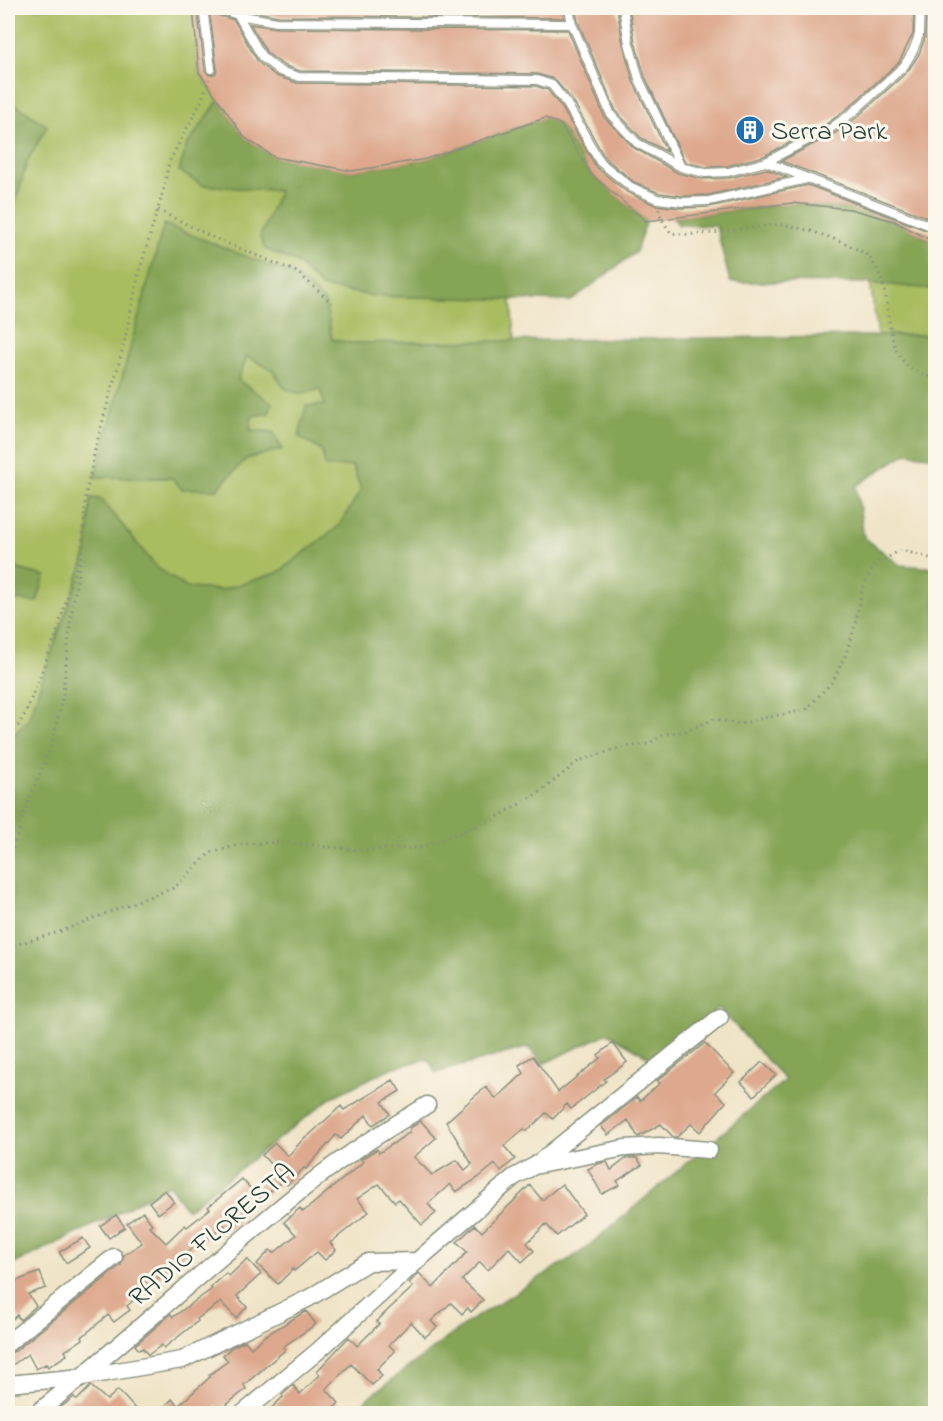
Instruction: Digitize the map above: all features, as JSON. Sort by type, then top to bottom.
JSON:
[{"type":"street","points":[[242,1413],[318,1351],[498,1189],[534,1166],[720,1017]]},
{"type":"street","name":"RADIO FLORESTA","points":[[36,1413],[82,1377],[314,1180],[365,1143],[427,1105]]},
{"type":"street","points":[[534,1166],[625,1148],[659,1146],[709,1150]]},
{"type":"street","points":[[8,1343],[114,1257]]},
{"type":"street","points":[[8,1384],[82,1377],[182,1360],[309,1298],[368,1262],[417,1261]]},
{"type":"lane","points":[[203,8],[211,69]]},
{"type":"lane","points":[[216,8],[238,15],[276,22],[572,24]]},
{"type":"lane","points":[[569,8],[572,24],[611,115],[638,143],[681,167],[705,173],[728,172],[766,162],[831,128],[852,113],[904,66],[919,35],[920,8]]},
{"type":"lane","points":[[623,8],[629,43],[639,79],[681,167]]},
{"type":"lane","points":[[238,15],[262,57],[280,71],[299,77],[537,80],[552,85],[567,104],[600,162],[631,187],[657,199],[683,202],[709,201],[807,179]]},
{"type":"lane","points":[[766,162],[936,228]]},
{"type":"path","points":[[8,859],[29,799],[52,745],[63,694],[70,624],[82,547],[86,495],[95,448],[123,352],[140,269],[158,210],[169,162],[201,102],[211,69]]},
{"type":"path","points":[[657,199],[661,218],[671,232],[691,236],[779,224],[806,230],[859,250],[872,260],[882,283],[893,341],[901,360],[917,372],[936,379]]},
{"type":"path","points":[[158,210],[214,238],[297,272],[332,303]]},
{"type":"path","points":[[8,733],[18,726],[26,712],[56,634],[82,547]]},
{"type":"path","points":[[8,947],[62,931],[142,898],[174,888],[210,853],[243,844],[279,842],[359,850],[419,848],[492,820],[540,792],[579,761],[619,748],[648,744],[666,734],[686,731],[714,719],[741,724],[806,711],[833,681],[845,656],[855,626],[862,590],[874,565],[901,550],[936,560]]},
{"type":"green space","points":[[8,8],[193,8],[199,72],[219,100],[187,145],[202,185],[279,191],[261,237],[265,249],[296,262],[322,287],[375,296],[511,299],[514,341],[351,343],[332,339],[325,302],[164,224],[96,477],[172,478],[217,489],[246,459],[282,449],[273,432],[250,430],[252,416],[238,380],[246,356],[273,370],[284,388],[301,394],[320,389],[361,490],[339,526],[277,573],[221,590],[187,588],[156,567],[101,499],[91,498],[87,552],[28,720],[8,739],[8,609],[15,600],[45,576],[17,569],[8,548],[14,527],[11,506],[8,507],[8,211],[16,201],[27,162],[47,126],[13,103],[8,82]]},
{"type":"green space","points":[[8,82],[13,103],[47,126],[27,162],[16,201],[8,211]]},
{"type":"green space","points":[[219,100],[244,137],[274,157],[352,171],[426,159],[545,118],[560,124],[591,174],[646,221],[636,252],[571,301],[375,296],[322,287],[296,262],[265,249],[260,237],[279,191],[202,185],[179,171],[187,145]]},
{"type":"green space","points":[[792,203],[850,209],[894,221],[935,243],[935,289],[870,283],[730,282],[716,226],[679,225],[673,218]]},
{"type":"green space","points":[[164,224],[296,276],[325,302],[332,339],[351,343],[935,335],[935,457],[906,453],[856,486],[864,537],[900,565],[935,568],[935,1413],[352,1413],[369,1397],[471,1320],[581,1252],[785,1080],[719,1008],[652,1059],[608,1033],[543,1064],[529,1047],[436,1073],[428,1059],[391,1068],[332,1097],[187,1210],[169,1185],[8,1267],[8,739],[28,720],[87,552],[91,498],[101,499],[156,567],[187,588],[221,590],[278,573],[339,526],[361,490],[353,466],[325,467],[322,451],[299,437],[306,406],[325,405],[320,389],[300,394],[284,388],[273,370],[247,356],[238,380],[272,403],[269,413],[252,416],[250,430],[273,432],[282,449],[246,459],[217,489],[182,489],[172,478],[95,477]]},
{"type":"green space","points":[[870,283],[935,289],[935,335],[878,335]]},
{"type":"green space","points":[[8,548],[17,569],[45,576],[37,602],[15,600],[8,609]]},
{"type":"building","points":[[193,8],[197,8],[205,70],[209,75],[215,74],[217,69],[210,8],[214,14],[234,20],[258,62],[276,76],[297,83],[536,86],[548,90],[562,108],[596,167],[627,192],[655,205],[682,208],[709,207],[808,185],[936,234],[936,243],[894,221],[850,209],[792,203],[646,221],[591,174],[560,124],[545,118],[426,159],[352,171],[274,157],[244,137],[199,72]]},
{"type":"building","points":[[235,8],[563,8],[564,18],[278,16]]},
{"type":"building","points":[[575,8],[617,8],[623,44],[633,81],[667,152],[641,138],[616,111],[578,22]]},
{"type":"building","points":[[629,8],[914,8],[913,34],[899,62],[828,123],[764,156],[727,166],[706,167],[685,162],[645,77],[635,42]]},
{"type":"building","points":[[926,8],[936,8],[936,221],[781,161],[835,133],[856,118],[908,71],[919,54],[925,37]]},
{"type":"building","points":[[250,24],[277,28],[568,30],[605,118],[634,148],[678,173],[703,179],[729,178],[766,169],[787,177],[708,195],[683,196],[659,193],[634,182],[605,158],[573,101],[554,79],[537,74],[300,71],[283,65],[267,53]]},
{"type":"building","points":[[613,1043],[627,1062],[571,1109],[567,1104],[553,1119],[546,1113],[527,1131],[524,1129],[504,1146],[515,1159],[501,1171],[495,1164],[456,1192],[450,1184],[428,1204],[436,1213],[422,1225],[399,1199],[395,1202],[379,1184],[357,1199],[369,1212],[330,1243],[336,1250],[325,1260],[317,1252],[294,1271],[293,1269],[278,1284],[257,1264],[270,1250],[274,1253],[296,1235],[284,1222],[300,1208],[303,1212],[363,1162],[361,1159],[377,1149],[379,1153],[410,1132],[410,1128],[421,1121],[436,1138],[414,1157],[432,1175],[457,1160],[465,1170],[472,1164],[446,1122],[475,1096],[486,1087],[496,1099],[524,1073],[519,1065],[533,1056],[558,1092],[600,1058],[598,1055]]},
{"type":"building","points":[[705,1043],[734,1073],[715,1092],[726,1102],[700,1132],[691,1124],[677,1137],[673,1137],[661,1124],[638,1137],[628,1120],[608,1135],[601,1126],[637,1097],[640,1101],[660,1083],[657,1081]]},
{"type":"building","points":[[762,1062],[776,1075],[754,1096],[741,1082]]},
{"type":"building","points":[[393,1080],[400,1091],[382,1102],[390,1114],[373,1125],[366,1115],[341,1139],[336,1135],[306,1169],[304,1168],[287,1185],[283,1181],[266,1195],[265,1193],[242,1214],[244,1217],[229,1230],[224,1225],[204,1241],[203,1239],[127,1306],[130,1310],[114,1322],[108,1315],[82,1337],[83,1339],[65,1351],[67,1355],[48,1367],[46,1364],[36,1369],[28,1354],[8,1368],[8,1353],[15,1351],[121,1265],[124,1255],[142,1243],[127,1223],[143,1212],[152,1224],[149,1226],[166,1243],[185,1225],[187,1227],[210,1209],[208,1207],[242,1179],[252,1190],[276,1170],[262,1155],[275,1143],[288,1156],[305,1137],[341,1106],[344,1110]]},
{"type":"building","points":[[627,1158],[637,1158],[642,1165],[617,1181],[620,1185],[602,1194],[588,1169],[607,1162],[611,1170]]},
{"type":"building","points":[[562,1184],[584,1214],[557,1236],[546,1224],[527,1243],[534,1251],[522,1262],[509,1248],[488,1270],[480,1262],[462,1280],[483,1300],[471,1312],[468,1308],[462,1314],[451,1303],[431,1321],[437,1327],[425,1337],[411,1322],[389,1345],[395,1351],[377,1369],[382,1376],[372,1385],[351,1364],[326,1389],[339,1403],[329,1413],[322,1413],[316,1407],[309,1413],[266,1413],[293,1385],[300,1394],[320,1375],[317,1371],[349,1337],[357,1346],[379,1324],[376,1322],[413,1287],[409,1283],[419,1273],[433,1288],[467,1252],[457,1242],[475,1225],[482,1232],[530,1185],[542,1200]]},
{"type":"building","points":[[165,1190],[174,1202],[158,1214],[149,1202]]},
{"type":"building","points":[[116,1215],[125,1227],[109,1238],[100,1226]]},
{"type":"building","points":[[83,1238],[90,1248],[66,1263],[59,1252]]},
{"type":"building","points":[[247,1259],[261,1274],[237,1296],[247,1307],[236,1318],[221,1302],[197,1319],[198,1321],[164,1348],[162,1345],[148,1355],[143,1348],[139,1350],[135,1345],[171,1314],[173,1317],[212,1289],[210,1287],[226,1273],[229,1276]]},
{"type":"building","points":[[40,1272],[46,1288],[28,1294],[36,1306],[20,1320],[17,1315],[8,1323],[8,1284]]},
{"type":"building","points":[[306,1311],[316,1324],[283,1347],[285,1350],[244,1385],[246,1389],[220,1410],[217,1406],[209,1413],[158,1413],[172,1399],[178,1406],[210,1377],[209,1375],[228,1361],[223,1355],[232,1347],[245,1341],[251,1348],[266,1335]]},
{"type":"building","points":[[91,1386],[107,1400],[118,1390],[139,1413],[54,1413],[74,1397],[77,1400]]},
{"type":"place","name":"Serra Park","points":[[750,130]]}]
